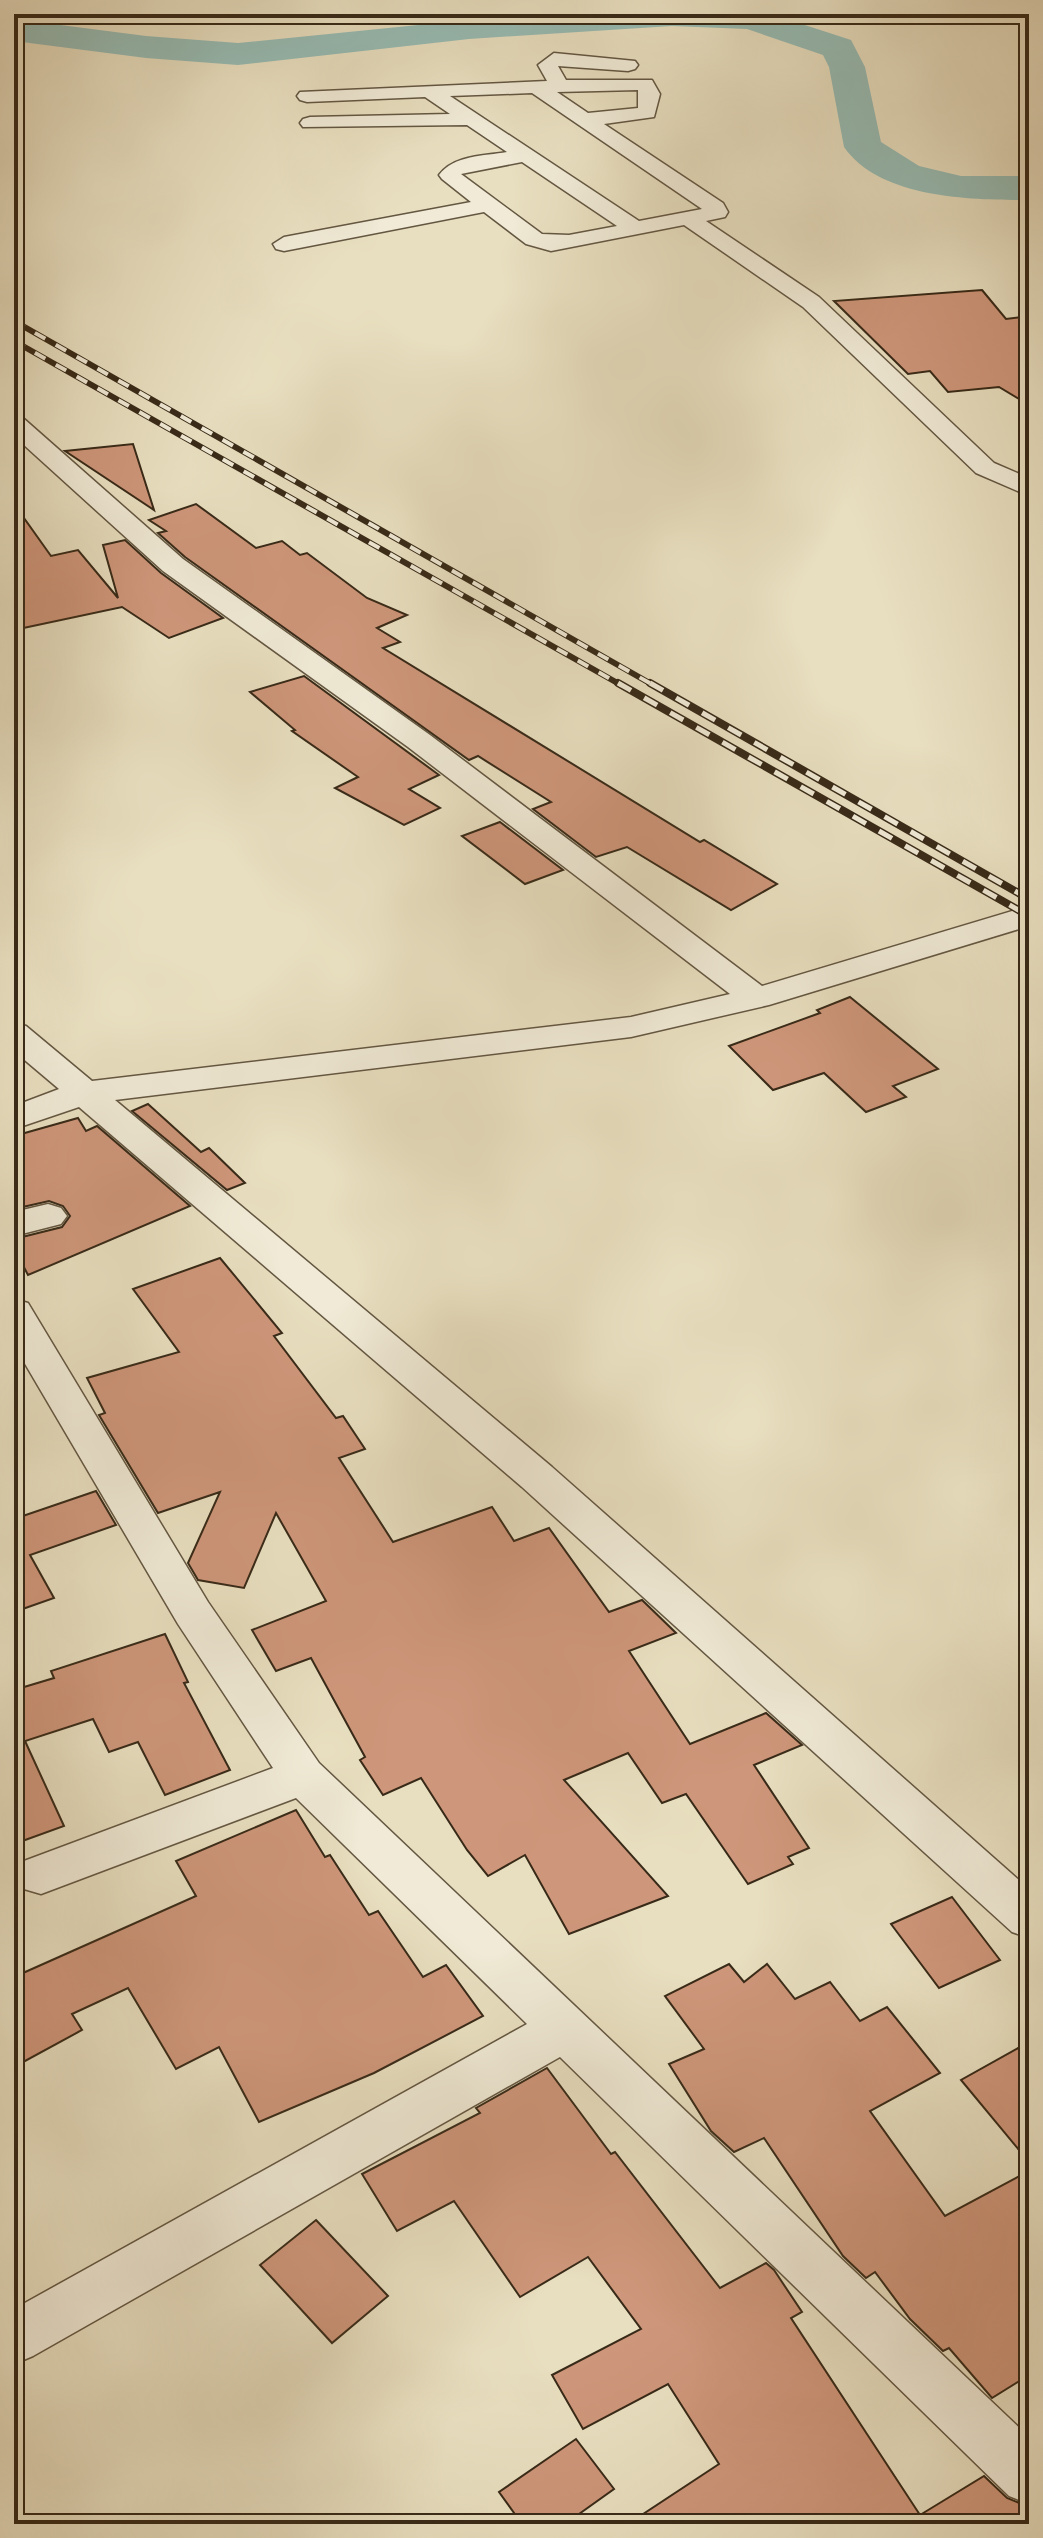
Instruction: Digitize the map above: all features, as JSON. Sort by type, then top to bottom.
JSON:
[{"type":"street","points":[[465,65],[471,89]]},
{"type":"street","points":[[381,71],[385,93]]},
{"type":"street","points":[[307,96],[645,84],[650,94],[647,113],[581,120]]},
{"type":"street","points":[[528,155],[450,171],[451,177],[486,205],[546,243],[638,230],[691,220],[717,211],[536,87]]},
{"type":"street","points":[[429,91],[638,230]]},
{"type":"street","points":[[310,123],[471,119]]},
{"type":"street","points":[[284,244],[486,205]]},
{"type":"street","points":[[691,220],[811,302],[985,468],[1029,488]]},
{"type":"street","points":[[14,423],[173,565],[481,788],[757,998]]},
{"type":"street","points":[[14,1118],[83,1093],[631,1027],[757,998],[1029,916]]},
{"type":"street","points":[[14,1033],[537,1477],[1029,1918]]},
{"type":"street","points":[[14,1312],[193,1613],[303,1776],[1029,2476]]},
{"type":"street","points":[[41,1875],[303,1776]]},
{"type":"street","points":[[14,2338],[566,2028]]},
{"type":"building","points":[[982,290],[1006,319],[1029,316],[1029,405],[999,387],[948,392],[930,371],[908,374],[834,301]]},
{"type":"building","points":[[133,444],[154,510],[65,451]]},
{"type":"building","points":[[14,504],[51,556],[78,550],[118,598],[103,545],[125,540],[161,573],[223,618],[169,638],[122,607],[14,630]]},
{"type":"building","points":[[196,504],[256,548],[282,541],[300,555],[307,553],[367,598],[407,615],[377,628],[400,642],[383,648],[700,842],[704,840],[777,884],[731,910],[627,847],[596,857],[533,809],[551,802],[478,756],[469,760],[185,557],[158,533],[166,531],[149,520]]},
{"type":"building","points":[[304,676],[439,775],[409,789],[440,808],[404,825],[335,788],[358,777],[292,731],[295,730],[250,692]]},
{"type":"building","points":[[500,822],[563,870],[525,884],[462,836]]},
{"type":"building","points":[[850,997],[938,1069],[893,1086],[906,1097],[866,1112],[824,1073],[773,1090],[729,1046],[820,1013],[817,1010]]},
{"type":"building","points":[[148,1104],[201,1152],[209,1148],[245,1183],[227,1190],[132,1111]]},
{"type":"building","points":[[78,1118],[86,1131],[97,1126],[190,1206],[28,1275],[14,1248],[14,1239],[62,1227],[70,1216],[63,1206],[49,1201],[14,1209],[14,1136]]},
{"type":"building","points":[[220,1258],[282,1333],[274,1336],[336,1418],[343,1416],[365,1449],[339,1458],[393,1542],[492,1507],[514,1541],[549,1528],[609,1612],[642,1600],[676,1633],[629,1651],[690,1744],[766,1713],[802,1745],[754,1765],[809,1848],[788,1857],[793,1864],[748,1884],[686,1794],[662,1803],[628,1753],[564,1780],[668,1896],[569,1934],[525,1855],[488,1876],[467,1850],[421,1778],[383,1795],[360,1760],[365,1757],[311,1658],[276,1671],[252,1630],[326,1601],[276,1513],[244,1588],[198,1580],[188,1563],[220,1492],[158,1513],[99,1415],[105,1413],[87,1378],[179,1352],[133,1289]]},
{"type":"building","points":[[96,1491],[116,1525],[30,1555],[54,1598],[14,1612],[14,1519]]},
{"type":"building","points":[[165,1634],[188,1682],[184,1683],[230,1770],[165,1795],[138,1742],[109,1752],[93,1719],[25,1741],[64,1826],[14,1844],[14,1690],[54,1678],[51,1671]]},
{"type":"building","points":[[296,1810],[325,1857],[330,1855],[369,1915],[378,1911],[423,1977],[446,1965],[483,2016],[374,2073],[259,2122],[219,2047],[176,2069],[128,1988],[72,2014],[82,2030],[14,2067],[14,1977],[196,1896],[176,1861]]},
{"type":"building","points":[[952,1897],[1000,1960],[939,1988],[891,1924]]},
{"type":"building","points":[[729,1964],[744,1982],[767,1964],[795,1999],[830,1982],[860,2021],[887,2007],[940,2073],[870,2111],[945,2216],[1029,2171],[1029,2375],[992,2398],[949,2348],[943,2351],[910,2319],[875,2272],[866,2278],[843,2256],[764,2138],[734,2152],[711,2131],[669,2064],[704,2049],[665,1996]]},
{"type":"building","points":[[1029,2042],[1029,2162],[961,2080]]},
{"type":"building","points":[[547,2068],[611,2154],[615,2152],[720,2288],[766,2263],[774,2270],[802,2312],[791,2318],[920,2515],[984,2476],[1007,2498],[1029,2507],[1029,2524],[628,2524],[719,2464],[668,2384],[583,2429],[552,2375],[641,2329],[588,2257],[520,2297],[454,2201],[397,2231],[362,2174],[480,2113],[476,2108]]},
{"type":"building","points":[[316,2220],[388,2296],[332,2343],[260,2265]]},
{"type":"building","points":[[576,2439],[614,2489],[565,2524],[522,2524],[499,2492]]},
{"type":"waterway","points":[[14,30],[146,47],[238,54],[469,28],[672,16],[751,19],[838,48],[847,67],[863,147],[905,174],[961,188],[1029,188]]},
{"type":"railway","points":[[14,321],[653,685]]},
{"type":"railway","points":[[14,341],[621,685]]},
{"type":"railway","points":[[618,683],[1029,916]]},
{"type":"railway","points":[[650,683],[1029,899]]}]
